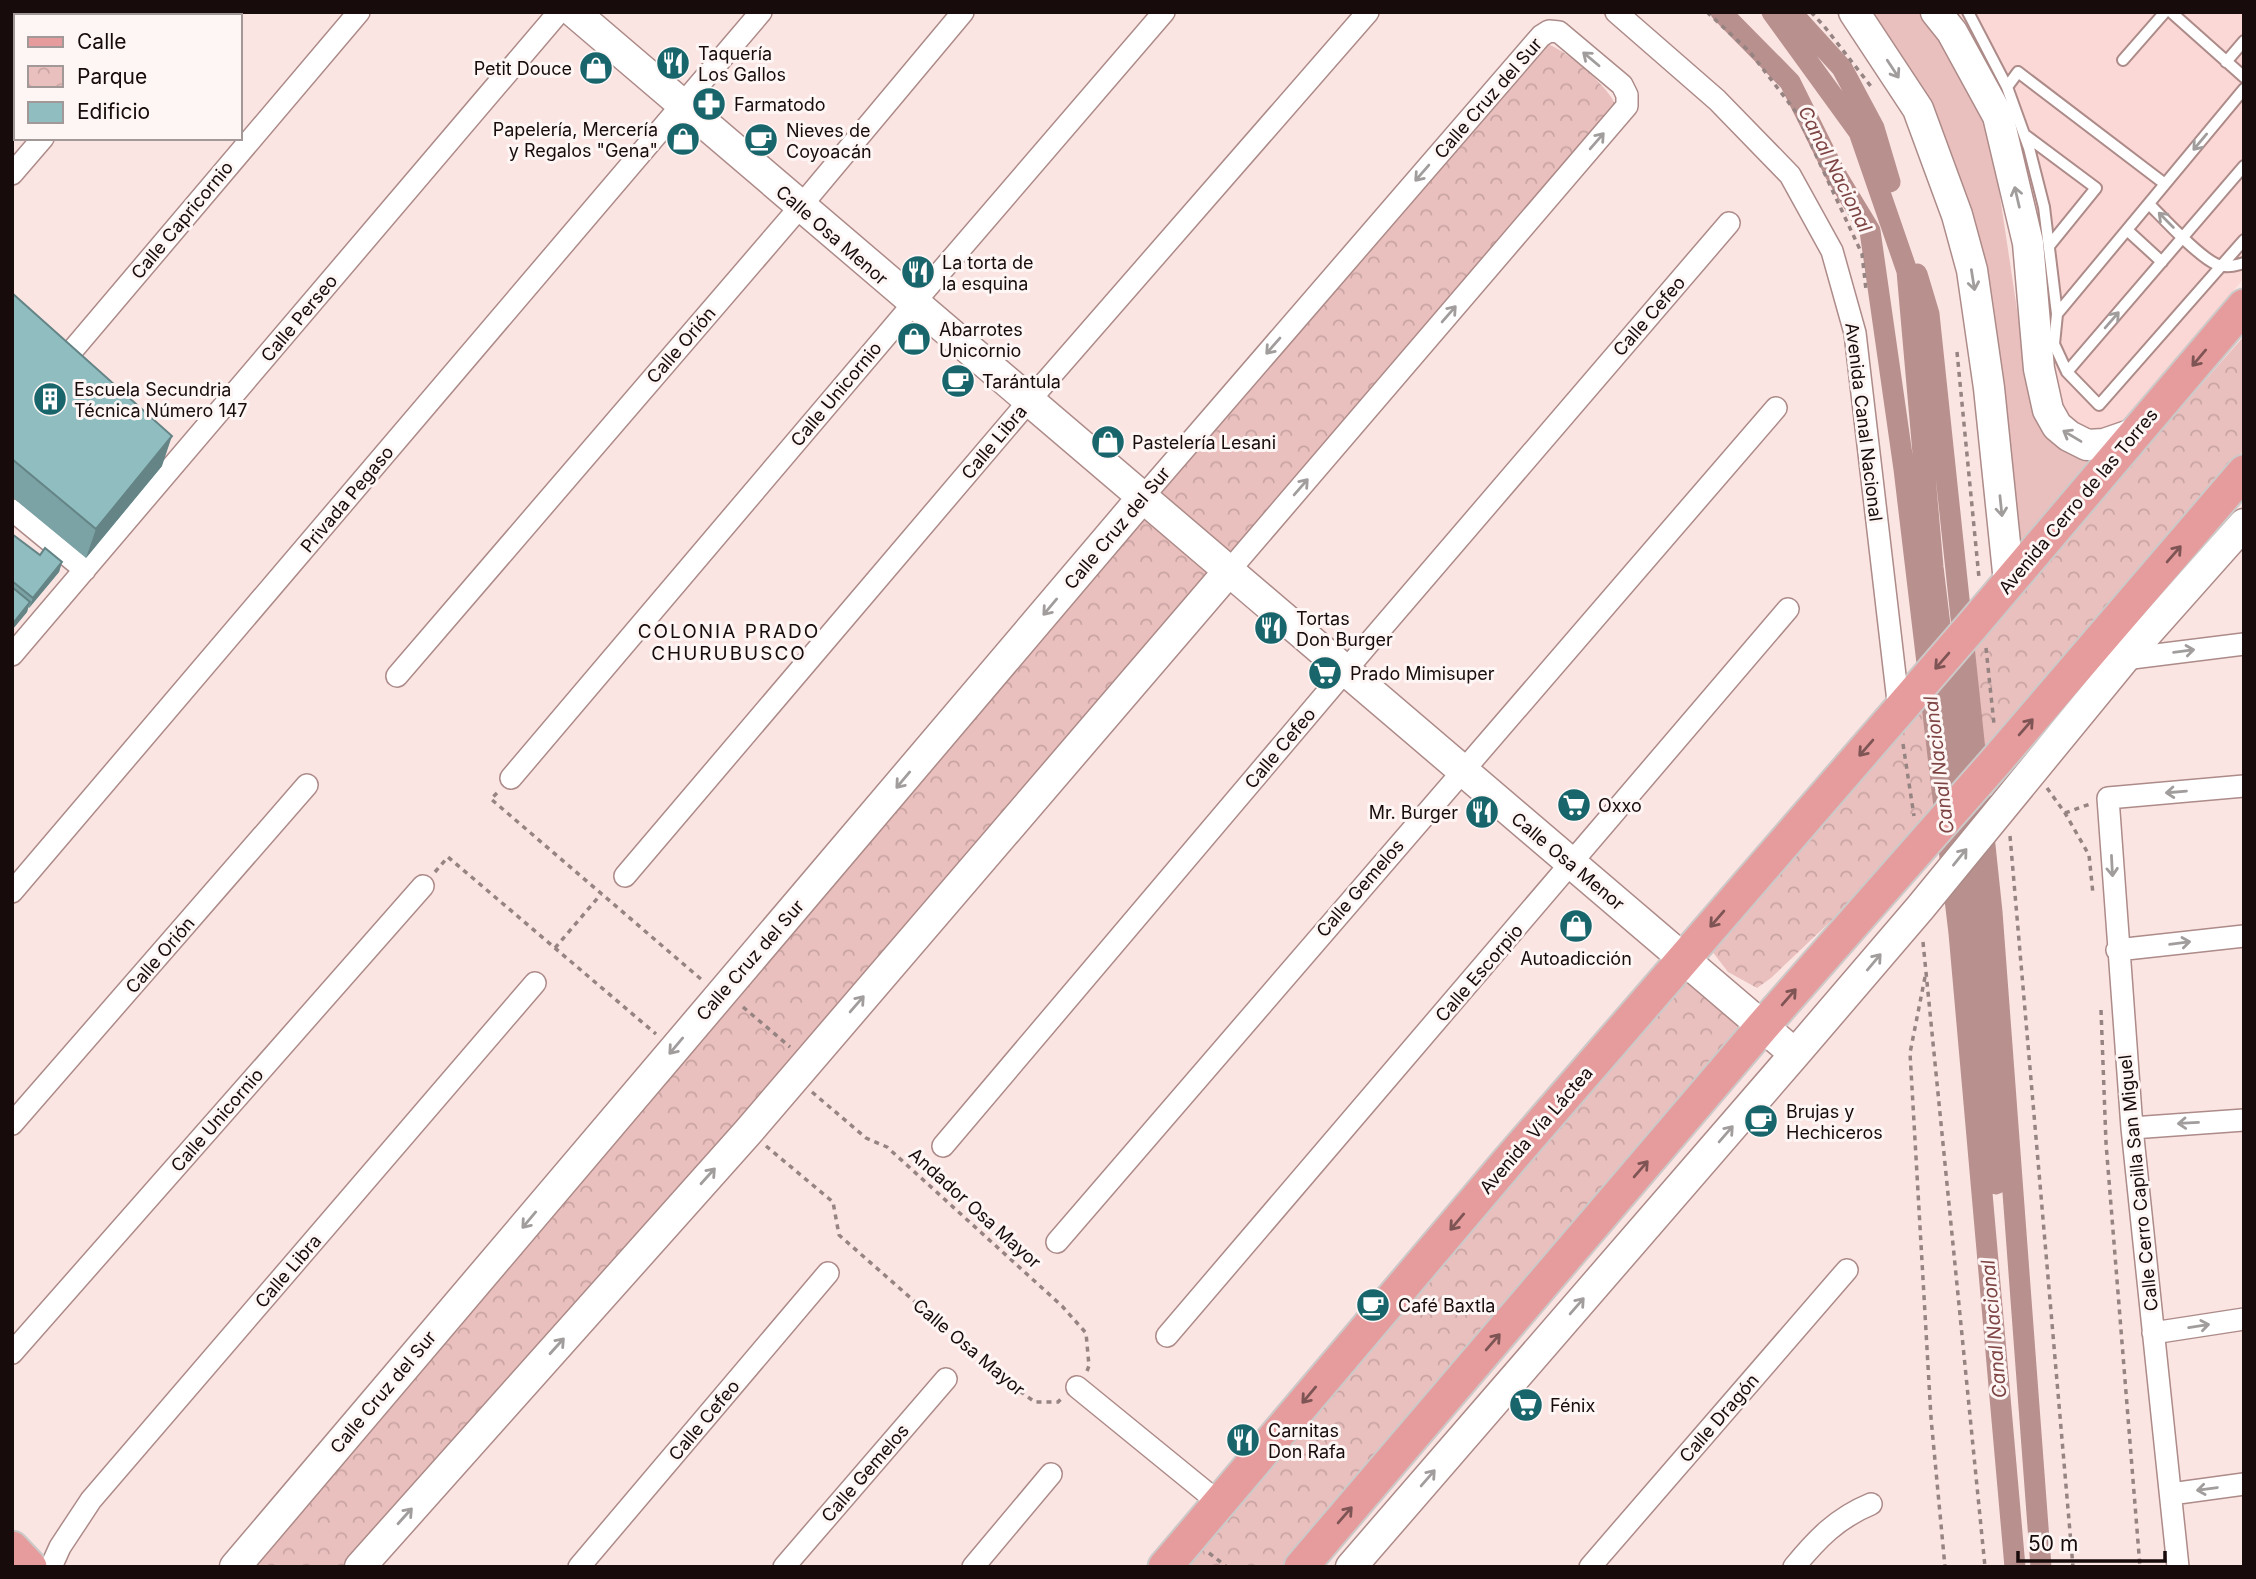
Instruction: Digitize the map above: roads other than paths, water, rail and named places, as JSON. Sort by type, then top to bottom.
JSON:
[{"type":"main road","name":"Avenida Cerro de las Torres","points":[[1905,703],[2244,306]]},
{"type":"main road","points":[[1301,1567],[1762,1027],[2244,472]]},
{"type":"main road","name":"Avenida Vía Láctea","points":[[1165,1567],[1682,958],[1905,703]]},
{"type":"main road","points":[[12,1548],[30,1567]]},
{"type":"street","name":"Calle Capricornio","points":[[41,348],[65,369],[359,12]]},
{"type":"street","name":"Calle Perseo","points":[[12,655],[559,12]]},
{"type":"street","name":"Calle Osa Menor","points":[[574,12],[682,107],[1795,1054]]},
{"type":"street","name":"Privada Pegaso","points":[[12,892],[761,12]]},
{"type":"street","name":"Calle Orión","points":[[397,676],[964,12]]},
{"type":"street","name":"Calle Unicornio","points":[[511,778],[1164,12]]},
{"type":"street","name":"Calle Libra","points":[[625,876],[1028,402],[1368,12]]},
{"type":"street","name":"Avenida Canal Nacional","points":[[1616,12],[1717,100],[1790,175],[1832,251],[1855,333],[1905,703]]},
{"type":"street","points":[[1854,12],[1918,109],[1956,215],[1972,270],[1989,388],[2009,582]]},
{"type":"street","points":[[1936,12],[1952,32],[1998,116],[2028,243],[2039,369],[2048,410],[2057,426],[2069,436],[2087,444],[2104,443],[2136,433]]},
{"type":"street","name":"Calle Cruz del Sur","points":[[235,1567],[1142,498],[1541,36],[1549,31],[1559,32],[1622,85],[1627,95],[1627,106],[748,1132],[360,1567]]},
{"type":"street","points":[[12,174],[42,140]]},
{"type":"street","name":"Calle Cefeo","points":[[943,1146],[1729,223]]},
{"type":"street","name":"Calle Gemelos","points":[[1057,1242],[1461,770],[1776,408]]},
{"type":"street","points":[[154,446],[175,465]]},
{"type":"street","points":[[12,510],[85,570]]},
{"type":"street","points":[[1351,1567],[1795,1054],[2124,659],[2244,524]]},
{"type":"street","name":"Calle Escorpio","points":[[1167,1336],[1788,609]]},
{"type":"street","points":[[2124,659],[2244,644]]},
{"type":"street","name":"Calle Orión","points":[[12,1124],[307,785]]},
{"type":"street","name":"Calle Cerro Capilla San Miguel","points":[[2178,1567],[2132,1128],[2108,798],[2244,786]]},
{"type":"street","name":"Calle Unicornio","points":[[12,1353],[423,886]]},
{"type":"street","points":[[2117,950],[2244,936]]},
{"type":"street","name":"Calle Libra","points":[[51,1567],[60,1547],[91,1500],[534,983]]},
{"type":"street","points":[[2132,1128],[2244,1120]]},
{"type":"street","name":"Calle Dragón","points":[[1590,1567],[1847,1270]]},
{"type":"street","name":"Calle Cefeo","points":[[579,1567],[828,1272]]},
{"type":"street","points":[[2154,1333],[2244,1319]]},
{"type":"street","name":"Calle Gemelos","points":[[783,1567],[946,1379]]},
{"type":"street","points":[[1077,1387],[1219,1502]]},
{"type":"street","points":[[973,1567],[1051,1474]]},
{"type":"street","points":[[2171,1494],[2244,1484]]},
{"type":"street","points":[[1794,1567],[1817,1539],[1850,1513],[1871,1504]]},
{"type":"lane","points":[[1968,12],[2007,87],[2025,135],[2044,207],[2057,314],[2054,344],[2067,372],[2099,405],[2244,240]]},
{"type":"lane","points":[[2123,60],[2165,12]]},
{"type":"lane","points":[[2171,12],[2244,77]]},
{"type":"lane","points":[[2226,62],[2244,41]]},
{"type":"lane","points":[[2007,87],[2018,72],[2165,184]]},
{"type":"lane","points":[[2057,314],[2244,89]]},
{"type":"lane","points":[[2025,135],[2096,188],[2049,246]]},
{"type":"lane","points":[[2067,372],[2244,166]]},
{"type":"lane","points":[[2149,204],[2182,237],[2215,264],[2231,267],[2244,263]]},
{"type":"lane","points":[[2127,230],[2162,261]]},
{"type":"waterway","name":"Canal Nacional","points":[[1721,12],[1790,82],[1835,173],[1870,231],[1904,469],[1959,933],[2015,1567]]},
{"type":"waterway","name":"Canal Nacional","points":[[1772,12],[1859,132],[1907,271],[1933,567],[1970,875],[1996,1184]]},
{"type":"waterway","name":"Canal Nacional","points":[[1791,12],[1842,68],[1874,128],[1890,182]]},
{"type":"waterway","name":"Canal Nacional","points":[[1917,274],[1929,314],[1992,912],[2041,1567]]},
{"type":"place","name":"Taquería Los Gallos","points":[[673,63]]},
{"type":"place","name":"Petit Douce","points":[[596,68]]},
{"type":"place","name":"Farmatodo","points":[[709,104]]},
{"type":"place","name":"Papelería, Mercería y Regalos \"Gena\"","points":[[683,139]]},
{"type":"place","name":"Nieves de Coyoacán","points":[[761,140]]},
{"type":"place","name":"La torta de la esquina","points":[[918,272]]},
{"type":"place","name":"Abarrotes Unicornio","points":[[914,339]]},
{"type":"place","name":"Tarántula","points":[[958,381]]},
{"type":"place","name":"Escuela Secundria Técnica Número 147","points":[[50,399]]},
{"type":"place","name":"Pastelería Lesani","points":[[1108,442]]},
{"type":"place","name":"Tortas Don Burger","points":[[1271,628]]},
{"type":"place","name":"Prado Mimisuper","points":[[1325,673]]},
{"type":"place","name":"Oxxo","points":[[1574,805]]},
{"type":"place","name":"Mr. Burger","points":[[1482,812]]},
{"type":"place","name":"Autoadicción","points":[[1576,926]]},
{"type":"place","name":"Brujas y Hechiceros","points":[[1761,1121]]},
{"type":"place","name":"Café Baxtla","points":[[1373,1305]]},
{"type":"place","name":"Fénix","points":[[1526,1405]]},
{"type":"place","name":"Carnitas Don Rafa","points":[[1243,1440]]},
{"type":"district","name":"COLONIA PRADO CHURUBUSCO","points":[[729,642]]}]
